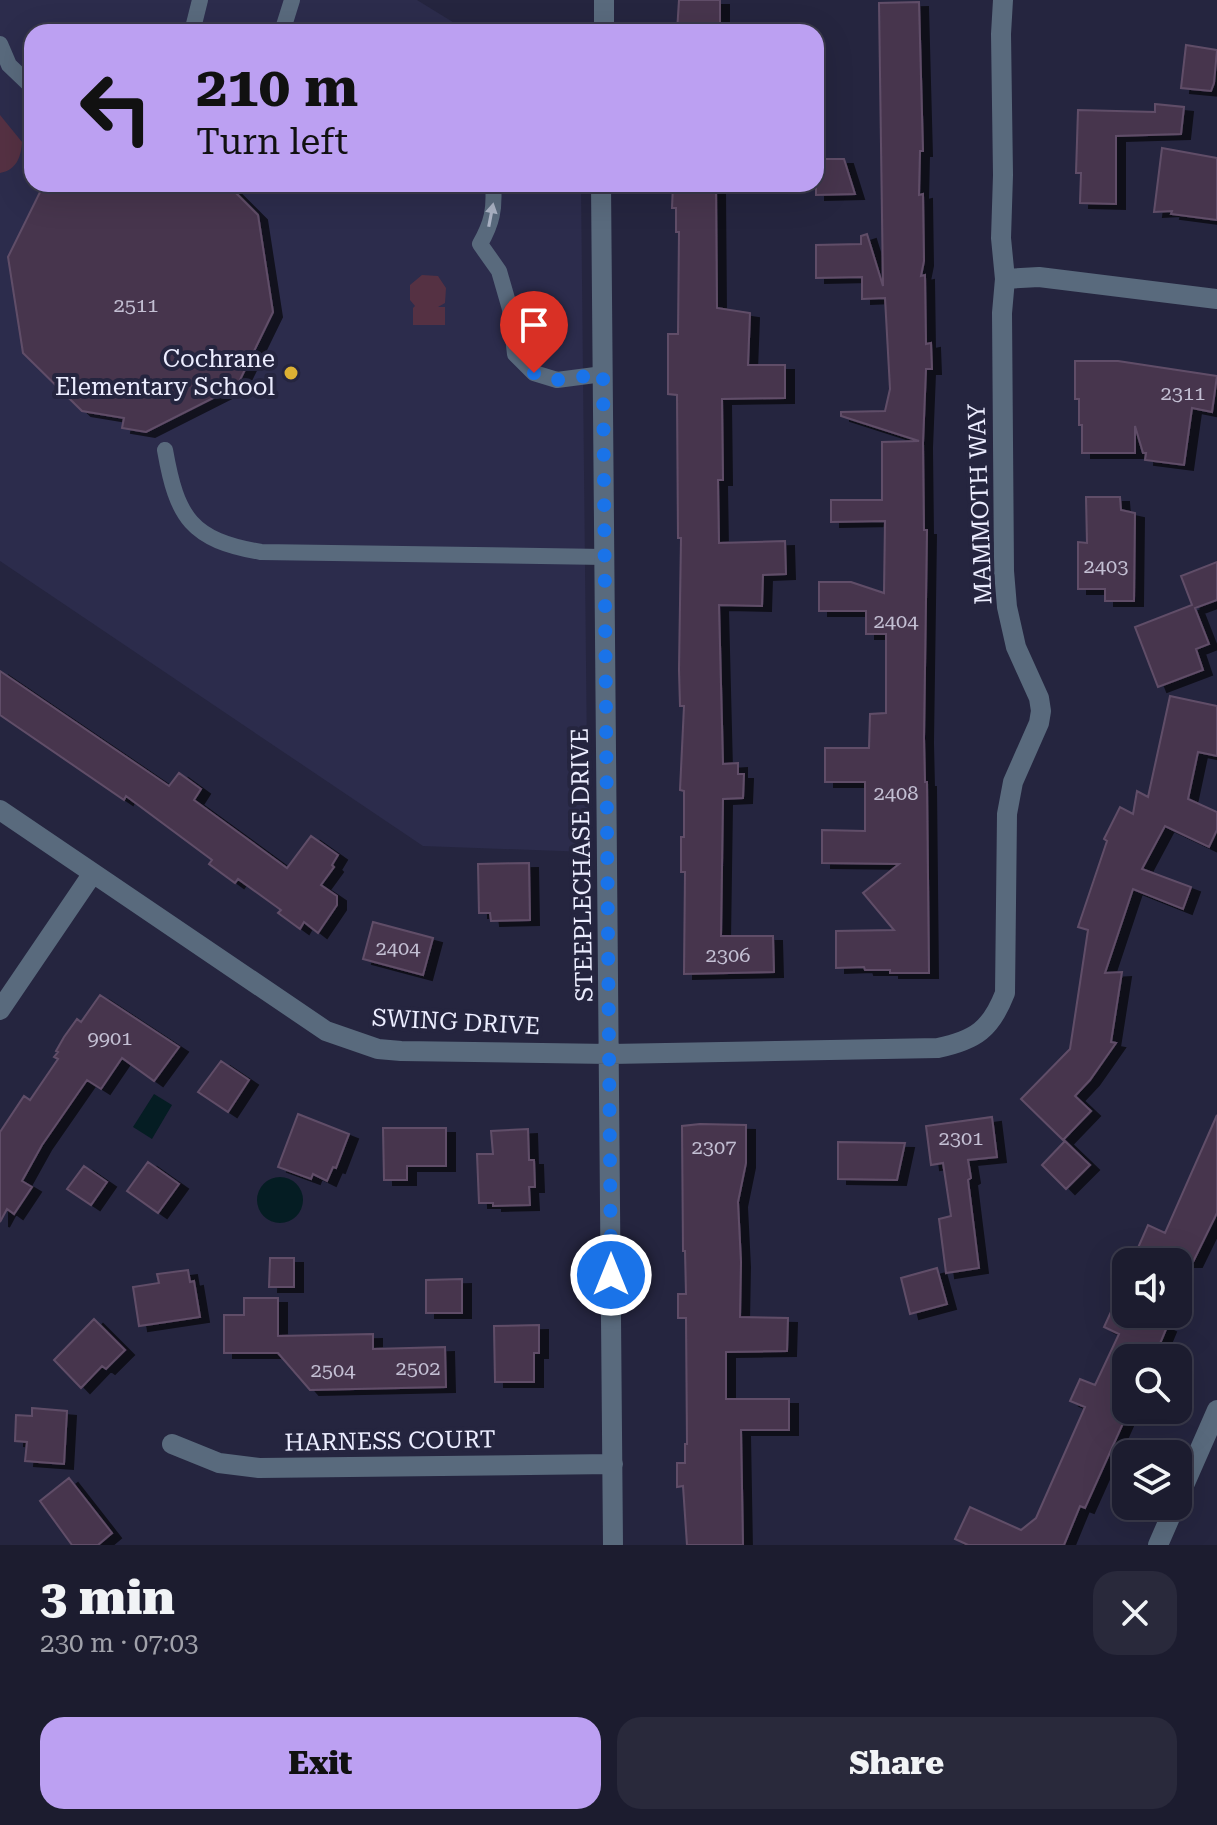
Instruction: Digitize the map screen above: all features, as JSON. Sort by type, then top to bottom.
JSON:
[{"type":"street","points":[[604,0],[604,24]]},
{"type":"street","name":"MAMMOTH WAY","points":[[978,1035],[999,1010],[1005,993],[1007,814],[1013,782],[1039,723],[1041,711],[1039,698],[1016,647],[1006,595],[1002,329],[1005,279],[1001,238],[1003,0]]},
{"type":"street","name":"STEEPLECHASE DRIVE","points":[[601,192],[613,1545]]},
{"type":"street","points":[[1005,279],[1039,277],[1217,299]]},
{"type":"street","name":"SWING DRIVE","points":[[0,810],[326,1031],[378,1049],[610,1054],[938,1048],[962,1043],[978,1035]]},
{"type":"street","points":[[0,1010],[93,873]]},
{"type":"street","points":[[1192,1467],[1217,1410]]},
{"type":"street","name":"HARNESS COURT","points":[[172,1444],[219,1463],[259,1468],[613,1464]]},
{"type":"street","points":[[1158,1545],[1169,1520]]},
{"type":"lane","points":[[194,24],[200,0]]},
{"type":"lane","points":[[284,24],[292,0]]},
{"type":"lane","points":[[0,44],[9,65],[24,79]]},
{"type":"lane","points":[[493,192],[492,223],[480,244],[499,271],[510,309],[515,354],[534,373],[557,380],[603,374]]},
{"type":"lane","points":[[165,450],[172,489],[185,517],[207,536],[236,548],[261,552],[605,557]]},
{"type":"shaded area","name":"Cochrane Elementary School","points":[[0,0],[417,0],[456,24],[24,24],[24,192],[581,192],[588,852],[423,846],[0,561]]},
{"type":"shaded area","points":[[0,115],[22,142],[17,162],[0,173]]},
{"type":"shaded area","points":[[422,275],[438,276],[446,288],[445,303],[438,307],[445,307],[445,325],[413,325],[415,306],[410,300],[410,285]]},
{"type":"shaded area","points":[[154,1094],[172,1105],[152,1139],[133,1127]]},
{"type":"shaded area","points":[[280,1177],[296,1184],[303,1200],[296,1216],[280,1223],[264,1216],[257,1200],[264,1184]]},
{"type":"building","points":[[679,0],[720,0],[720,24],[678,24]]},
{"type":"building","points":[[919,2],[923,151],[920,151],[919,195],[923,194],[924,261],[921,276],[925,275],[926,344],[931,343],[932,369],[926,369],[923,443],[924,530],[927,530],[924,738],[929,973],[890,973],[890,970],[865,970],[864,967],[836,968],[836,931],[894,930],[863,893],[899,864],[822,863],[822,830],[865,831],[865,782],[825,782],[825,748],[869,748],[870,714],[886,713],[886,634],[866,634],[866,611],[819,611],[819,582],[851,582],[884,593],[885,521],[831,522],[831,500],[882,500],[882,442],[919,441],[841,416],[841,412],[885,411],[890,389],[885,298],[862,299],[862,277],[816,278],[816,245],[861,244],[861,236],[867,234],[883,286],[879,3]]},
{"type":"building","points":[[1186,45],[1217,50],[1211,91],[1181,88]]},
{"type":"building","points":[[1155,104],[1184,107],[1181,134],[1116,136],[1116,204],[1080,203],[1081,173],[1076,173],[1078,110],[1155,112]]},
{"type":"building","points":[[1162,148],[1217,158],[1217,220],[1171,214],[1172,211],[1154,212]]},
{"type":"building","points":[[824,159],[844,159],[855,194],[816,195],[816,192],[824,192]]},
{"type":"building","name":"Cochrane Elementary School","points":[[40,192],[235,192],[258,215],[273,312],[237,386],[146,432],[122,428],[124,418],[82,411],[23,353],[8,257]]},
{"type":"building","points":[[673,192],[716,192],[717,308],[750,313],[748,365],[785,365],[785,398],[722,399],[723,480],[718,480],[719,543],[785,541],[786,574],[763,575],[762,606],[719,605],[723,764],[738,763],[738,774],[744,774],[743,798],[723,799],[721,936],[773,936],[774,972],[684,974],[685,872],[681,872],[681,837],[684,837],[684,791],[680,790],[684,706],[680,706],[679,670],[681,538],[678,538],[677,395],[668,394],[668,334],[678,334],[679,232],[676,232],[676,208],[672,208]]},
{"type":"building","points":[[1075,361],[1118,361],[1217,376],[1212,412],[1192,408],[1184,465],[1145,460],[1146,453],[1143,453],[1135,426],[1135,453],[1082,453],[1079,399],[1075,399]]},
{"type":"building","points":[[1086,497],[1120,497],[1121,510],[1135,513],[1134,601],[1105,601],[1105,589],[1078,589],[1078,542],[1087,543]]},
{"type":"building","points":[[1217,562],[1217,600],[1195,608],[1209,644],[1196,649],[1203,670],[1158,687],[1135,627],[1192,605],[1181,576]]},
{"type":"building","points":[[0,671],[169,786],[179,773],[201,789],[194,800],[287,868],[311,836],[338,855],[332,865],[334,867],[321,885],[337,896],[337,905],[318,933],[304,922],[300,929],[278,913],[281,910],[238,879],[235,883],[209,864],[212,860],[126,796],[124,800],[0,715]]},
{"type":"building","points":[[1170,696],[1217,706],[1217,756],[1198,752],[1188,799],[1217,812],[1217,830],[1209,847],[1165,826],[1142,869],[1191,887],[1183,909],[1133,889],[1105,973],[1122,972],[1111,1042],[1116,1043],[1075,1096],[1091,1111],[1063,1140],[1021,1099],[1070,1049],[1088,930],[1078,927],[1107,841],[1104,839],[1120,807],[1133,814],[1137,791],[1148,797]]},
{"type":"building","points":[[529,863],[530,920],[491,921],[490,913],[479,913],[478,864]]},
{"type":"building","points":[[373,922],[433,938],[423,975],[363,959]]},
{"type":"building","points":[[100,995],[179,1047],[154,1081],[122,1058],[101,1089],[87,1080],[42,1145],[22,1181],[32,1187],[14,1214],[7,1209],[0,1222],[0,1132],[24,1096],[30,1100],[58,1059],[54,1057],[64,1037],[77,1019],[81,1022]]},
{"type":"building","points":[[221,1061],[249,1080],[228,1112],[198,1092]]},
{"type":"building","points":[[298,1114],[349,1134],[336,1168],[333,1167],[327,1181],[313,1174],[311,1179],[278,1167]]},
{"type":"building","points":[[1217,1115],[1217,1213],[1193,1262],[1192,1248],[1138,1248],[1148,1225],[1165,1233]]},
{"type":"building","points":[[992,1117],[997,1157],[968,1160],[979,1268],[946,1273],[939,1219],[951,1216],[943,1163],[931,1165],[926,1126]]},
{"type":"building","points":[[746,1125],[746,1163],[738,1202],[740,1317],[788,1318],[787,1351],[726,1352],[726,1399],[789,1399],[789,1430],[741,1430],[743,1545],[687,1545],[683,1486],[677,1487],[677,1463],[685,1463],[687,1444],[686,1318],[678,1318],[678,1294],[686,1294],[682,1126]]},
{"type":"building","points":[[383,1128],[446,1128],[446,1166],[407,1166],[407,1180],[384,1180]]},
{"type":"building","points":[[528,1129],[529,1160],[534,1160],[535,1187],[529,1187],[530,1205],[493,1206],[493,1203],[479,1203],[477,1154],[493,1154],[491,1131]]},
{"type":"building","points":[[1065,1141],[1090,1165],[1066,1189],[1042,1165]]},
{"type":"building","points":[[838,1142],[905,1143],[897,1180],[838,1179]]},
{"type":"building","points":[[148,1162],[179,1184],[158,1213],[127,1191]]},
{"type":"building","points":[[84,1166],[107,1182],[91,1205],[67,1189]]},
{"type":"building","points":[[270,1258],[294,1258],[294,1287],[269,1287]]},
{"type":"building","points":[[937,1268],[947,1304],[910,1314],[901,1278]]},
{"type":"building","points":[[188,1270],[190,1282],[194,1281],[200,1317],[139,1326],[133,1287],[159,1283],[157,1274]]},
{"type":"building","points":[[462,1279],[462,1313],[426,1313],[426,1280]]},
{"type":"building","points":[[244,1298],[278,1298],[278,1336],[373,1334],[373,1349],[445,1347],[446,1387],[310,1390],[278,1353],[224,1353],[224,1315],[244,1315]]},
{"type":"building","points":[[1112,1310],[1112,1328],[1167,1328],[1160,1344],[1114,1344],[1119,1334],[1104,1327]]},
{"type":"building","points":[[94,1319],[125,1350],[106,1369],[102,1366],[81,1388],[54,1360]]},
{"type":"building","points":[[539,1325],[539,1353],[534,1353],[534,1382],[495,1382],[494,1326]]},
{"type":"building","points":[[1112,1349],[1112,1424],[1123,1424],[1116,1440],[1112,1440],[1112,1448],[1085,1508],[1080,1506],[1064,1545],[968,1545],[955,1539],[970,1507],[1021,1530],[1036,1518],[1085,1407],[1070,1401],[1080,1379],[1095,1385]]},
{"type":"building","points":[[32,1408],[67,1411],[64,1464],[25,1461],[27,1442],[15,1441],[16,1415],[32,1416]]},
{"type":"building","points":[[69,1478],[112,1533],[98,1545],[72,1545],[40,1501]]},
{"type":"place","name":"Cochrane Elementary School","points":[[291,373]]},
{"type":"route","points":[[534,373],[557,380],[603,374],[611,1275]]}]
